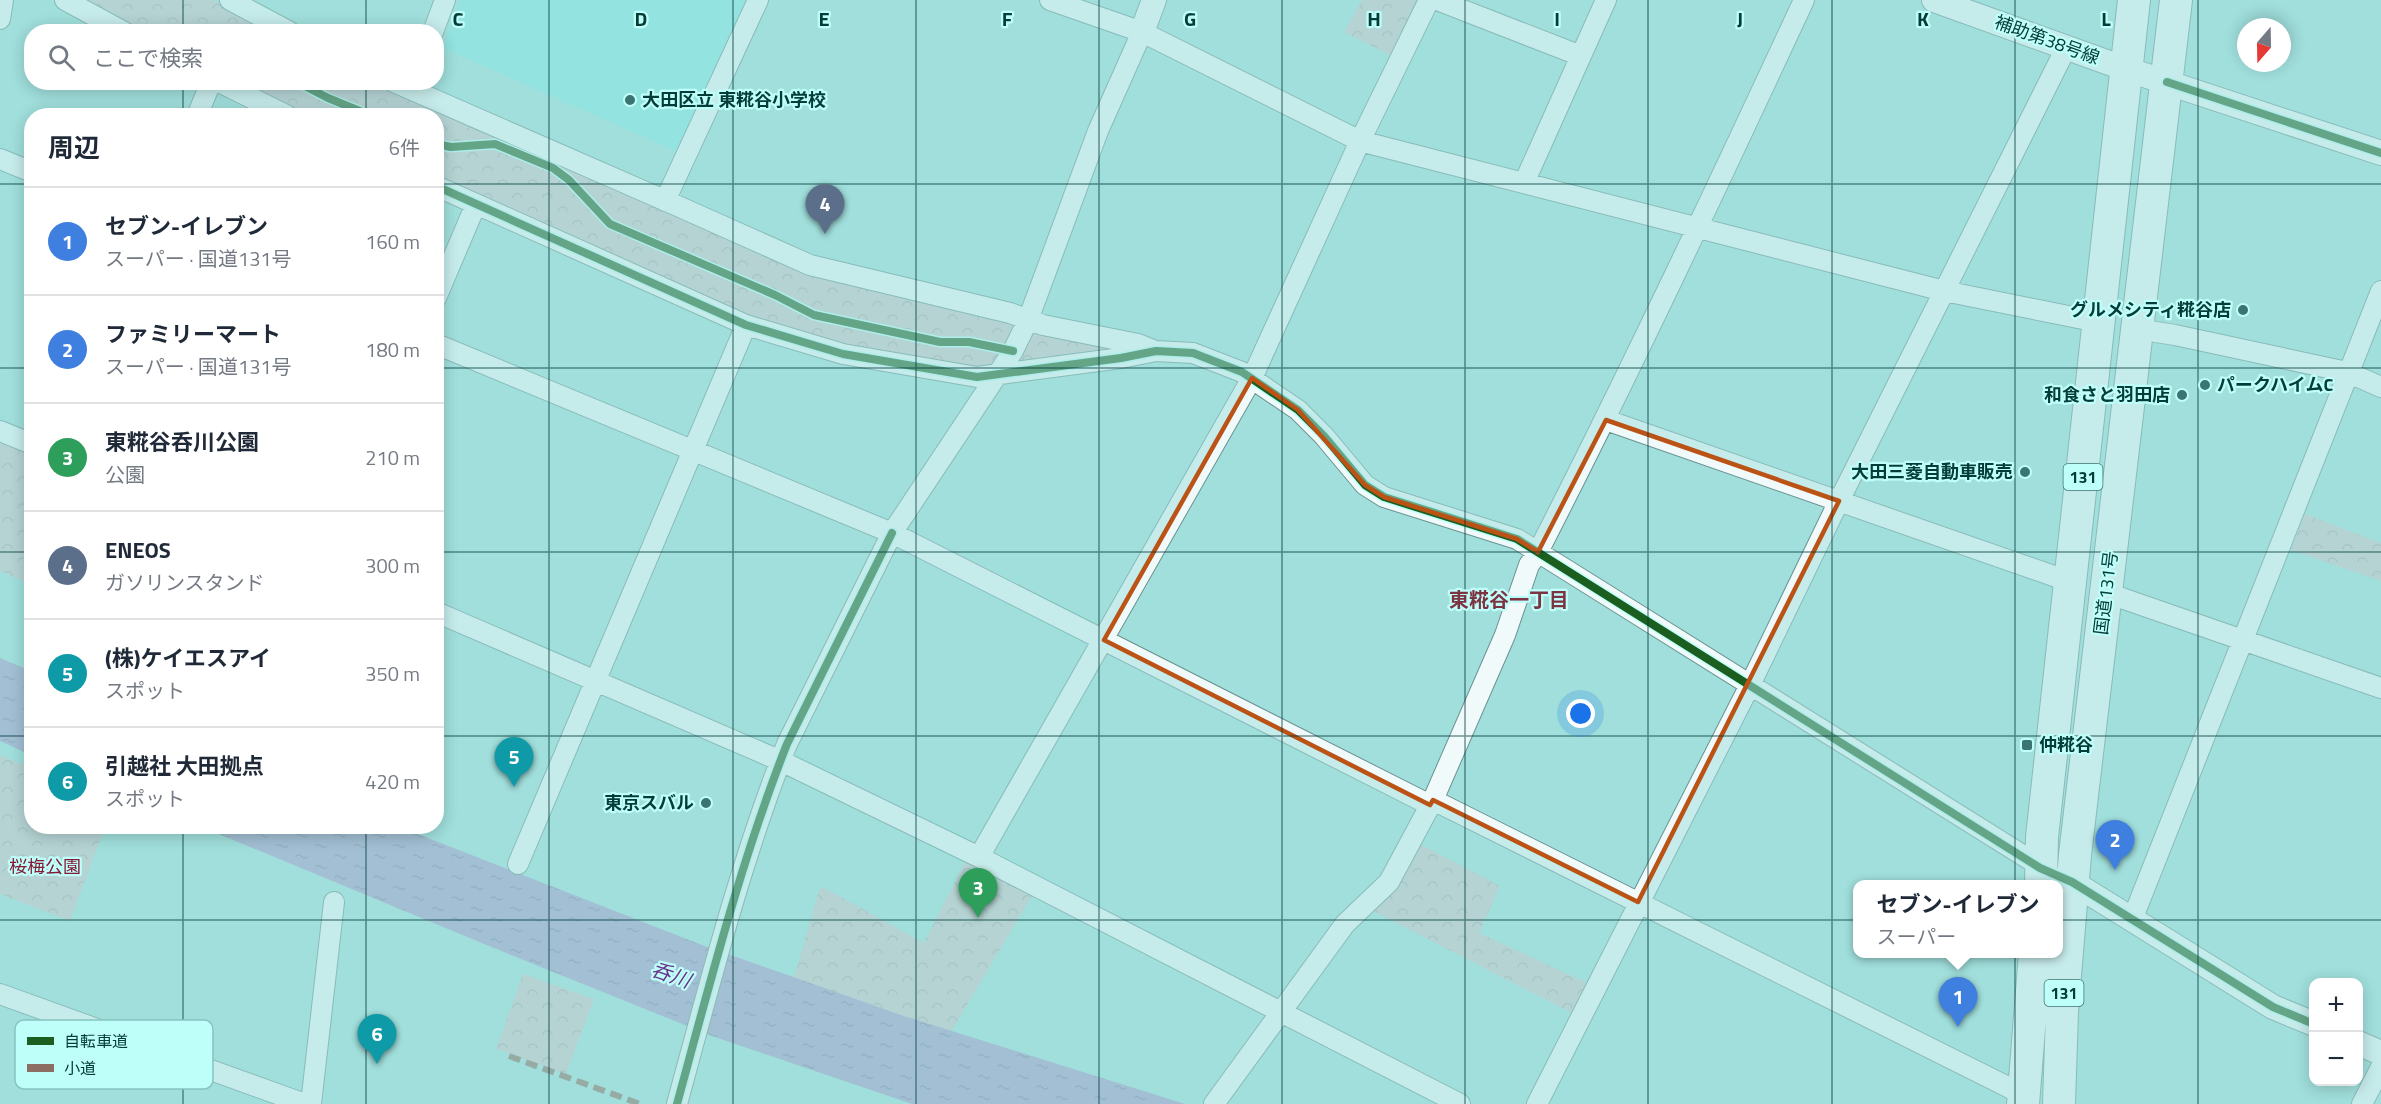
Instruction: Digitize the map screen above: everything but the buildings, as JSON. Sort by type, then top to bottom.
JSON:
[{"type":"highway","name":"131","points":[[2126,69],[2134,0]]},
{"type":"highway","name":"131","points":[[2167,82],[2176,0]]},
{"type":"highway","name":"国道131号","points":[[2041,876],[2126,69]]},
{"type":"highway","name":"国道131号","points":[[2059,1104],[2062,1012],[2072,882],[2107,593],[2120,461],[2167,82]]},
{"type":"highway","name":"131","points":[[2024,1100],[2035,958]]},
{"type":"street","points":[[0,19],[3,0]]},
{"type":"street","points":[[65,0],[109,24]]},
{"type":"street","points":[[230,0],[275,24]]},
{"type":"street","points":[[436,24],[445,0]]},
{"type":"street","points":[[665,201],[758,0]]},
{"type":"street","points":[[1050,0],[1142,32],[1360,141],[1944,291],[2098,322]]},
{"type":"street","points":[[677,1104],[720,949],[781,761],[892,532],[1013,351],[1028,320],[1098,131],[1154,0]]},
{"type":"street","points":[[980,857],[1252,378],[1360,141],[1429,0]]},
{"type":"street","points":[[1437,0],[1581,56]]},
{"type":"street","points":[[1524,183],[1606,0]]},
{"type":"street","points":[[1214,1104],[1346,924],[1389,882],[1432,803],[1505,635],[1529,565],[1538,552],[1606,420],[1699,227],[1804,0]]},
{"type":"street","name":"補助第38号線","points":[[1934,0],[2126,69],[2381,153]]},
{"type":"street","points":[[1537,1104],[1750,685],[1839,501],[2067,46]]},
{"type":"street","points":[[200,108],[208,90]]},
{"type":"street","points":[[235,90],[272,108]]},
{"type":"street","points":[[417,90],[810,265],[1010,313],[1043,325],[1138,344],[1156,351]]},
{"type":"street","points":[[0,159],[24,169]]},
{"type":"street","points":[[444,190],[746,325],[843,354],[977,377],[1121,358],[1156,351],[1193,353],[1242,372],[1298,410],[1324,436],[1365,485],[1383,497],[1517,539],[1750,685],[2041,876],[2062,880]]},
{"type":"street","points":[[444,279],[476,204]]},
{"type":"street","points":[[2132,920],[2381,291]]},
{"type":"street","points":[[518,864],[746,325]]},
{"type":"street","points":[[2136,328],[2347,372],[2381,387]]},
{"type":"street","points":[[444,347],[892,532],[1432,803],[1638,902],[2024,1100]]},
{"type":"street","points":[[1606,420],[2072,582]]},
{"type":"street","points":[[0,430],[24,440]]},
{"type":"street","points":[[2107,593],[2381,687]]},
{"type":"street","points":[[444,615],[781,761],[980,857],[1460,1104]]},
{"type":"street","points":[[2063,880],[2072,882],[2273,1007],[2309,1022]]},
{"type":"street","points":[[311,1104],[334,902]]},
{"type":"street","points":[[0,994],[72,1020]]},
{"type":"street","points":[[2363,1045],[2381,1053]]},
{"type":"street","points":[[2362,1104],[2381,1067]]},
{"type":"street","points":[[213,1071],[305,1104]]},
{"type":"highlighted area","points":[[1252,378],[1298,410],[1365,485],[1384,497],[1517,539],[1538,552],[1606,420],[1839,501],[1638,902],[1433,800],[1430,805],[1104,640]]},
{"type":"shaded area","name":"大田区立 東糀谷小学校","points":[[461,0],[748,0],[676,151],[444,48]]},
{"type":"green space","points":[[80,0],[213,0],[260,24],[123,24]]},
{"type":"green space","points":[[1362,0],[1419,0],[1390,55],[1344,32]]},
{"type":"green space","points":[[247,90],[390,90],[432,108],[285,108]]},
{"type":"green space","points":[[444,113],[680,216],[807,275],[892,296],[1133,346],[995,371],[844,349],[748,321],[444,184]]},
{"type":"green space","points":[[0,439],[24,450],[24,581],[0,571]]},
{"type":"green space","points":[[2305,514],[2381,543],[2381,581],[2291,550]]},
{"type":"green space","name":"桜梅公園","points":[[0,755],[24,765],[24,834],[102,834],[70,921],[0,894]]},
{"type":"green space","points":[[1418,843],[1500,886],[1479,933],[1587,983],[1572,1013],[1373,911]]},
{"type":"green space","points":[[970,852],[1037,887],[951,1032],[794,978],[819,890],[823,887],[924,943]]},
{"type":"green space","points":[[523,974],[594,999],[566,1074],[496,1049]]},
{"type":"water","points":[[0,658],[24,668],[24,752],[0,741]]},
{"type":"water","name":"呑川","points":[[219,834],[418,834],[702,945],[901,1015],[1185,1104],[912,1104],[712,1036]]},
{"type":"marked path","points":[[509,1056],[640,1104]]},
{"type":"cycle path","points":[[2167,82],[2381,153]]},
{"type":"cycle path","points":[[312,90],[352,108]]},
{"type":"cycle path","points":[[444,146],[495,144],[553,168],[569,180],[610,224],[775,295],[814,315],[940,342],[969,342],[1013,351]]},
{"type":"cycle path","points":[[444,190],[746,325],[843,354],[977,377],[1121,358],[1156,351],[1193,353],[1242,372],[1298,410],[1324,436],[1365,485],[1384,497],[1517,539],[2040,868],[2072,882],[2273,1007],[2309,1022]]},
{"type":"cycle path","points":[[677,1104],[727,922],[770,788],[787,744],[892,533]]},
{"type":"place","name":"大田区立 東糀谷小学校","points":[[630,100]]},
{"type":"place","name":"ENEOS","points":[[825,234]]},
{"type":"place","name":"グルメシティ糀谷店","points":[[2243,310]]},
{"type":"place","name":"パークハイムC","points":[[2205,385]]},
{"type":"place","name":"和食さと羽田店","points":[[2182,395]]},
{"type":"place","name":"大田三菱自動車販売","points":[[2025,472]]},
{"type":"place","name":"仲糀谷","points":[[2027,745]]},
{"type":"place","name":"(株)ケイエスアイ","points":[[514,787]]},
{"type":"place","name":"東京スバル","points":[[706,803]]},
{"type":"place","name":"ファミリーマート","points":[[2115,870]]},
{"type":"place","name":"東糀谷呑川公園","points":[[978,918]]},
{"type":"place","name":"セブン-イレブン","points":[[1958,1027]]},
{"type":"place","name":"引越社 大田拠点","points":[[377,1064]]},
{"type":"district","name":"東糀谷一丁目","points":[[1509,600]]}]
